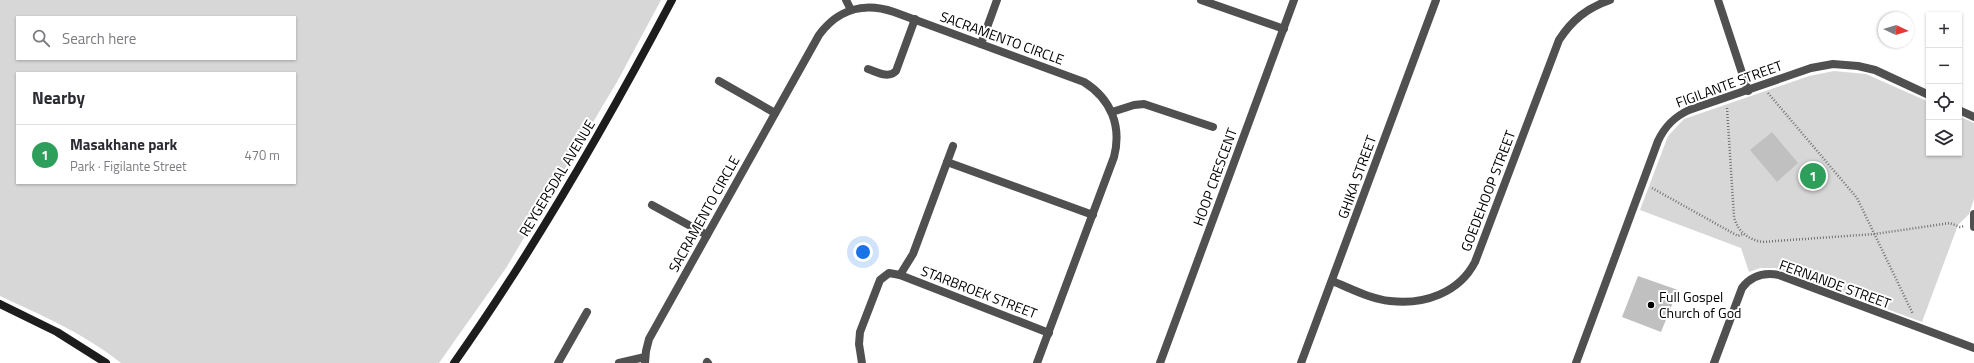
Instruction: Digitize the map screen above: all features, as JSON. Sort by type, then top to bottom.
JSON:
[{"type":"main road","name":"REYGERSDAL AVENUE","points":[[454,363],[512,278],[563,195],[616,105],[672,0]]},
{"type":"main road","points":[[0,304],[57,332],[106,363]]},
{"type":"street","points":[[846,0],[852,10]]},
{"type":"street","points":[[981,44],[997,0]]},
{"type":"street","points":[[1201,0],[1284,29]]},
{"type":"street","name":"HOOP CRESCENT","points":[[1160,363],[1294,0]]},
{"type":"street","name":"GHIKA STREET","points":[[1301,363],[1436,0]]},
{"type":"street","name":"GOEDEHOOP STREET","points":[[1332,281],[1378,299],[1401,302],[1439,295],[1460,283],[1475,262],[1559,40],[1566,29],[1579,16],[1590,8],[1610,0]]},
{"type":"street","points":[[1718,0],[1748,90]]},
{"type":"street","name":"SACRAMENTO CIRCLE","points":[[645,360],[649,339],[819,34],[833,19],[862,7],[884,8],[1084,82],[1100,94],[1112,112],[1117,130],[1117,148],[1037,363]]},
{"type":"street","points":[[868,69],[885,75],[890,75],[896,71],[915,20]]},
{"type":"street","name":"FIGILANTE STREET","points":[[1576,363],[1661,134],[1670,122],[1689,110],[1816,67],[1846,64],[1875,70],[1926,95]]},
{"type":"street","points":[[718,81],[775,113]]},
{"type":"street","points":[[1112,112],[1134,105],[1144,104],[1213,127]]},
{"type":"street","points":[[1962,111],[1974,117]]},
{"type":"street","points":[[862,363],[859,344],[860,332],[880,280],[889,273],[900,276],[913,254],[953,146]]},
{"type":"street","points":[[947,162],[1093,215]]},
{"type":"street","points":[[652,205],[707,235]]},
{"type":"street","points":[[1974,214],[1974,226]]},
{"type":"street","name":"FERNANDE STREET","points":[[1714,363],[1742,288],[1751,279],[1764,274],[1779,276],[1974,348]]},
{"type":"street","name":"STARBROEK STREET","points":[[900,276],[1049,333]]},
{"type":"street","points":[[558,363],[587,312]]},
{"type":"street","points":[[619,363],[645,360]]},
{"type":"path","points":[[1762,86],[1858,198],[1916,319],[1913,326]]},
{"type":"path","points":[[1726,98],[1734,217],[1736,224],[1743,234],[1749,238],[1762,242],[1875,234],[1950,223],[1960,227],[1974,226]]},
{"type":"path","points":[[1643,182],[1738,236],[1743,234]]},
{"type":"shaded area","points":[[0,0],[661,0],[617,82],[506,268],[439,363],[121,363],[93,343],[47,318],[0,296]]},
{"type":"shaded area","points":[[1834,71],[1866,74],[1926,101],[1926,156],[1962,156],[1962,117],[1974,123],[1974,199],[1969,214],[1958,225],[1922,322],[1775,268],[1760,268],[1749,272],[1741,248],[1640,210],[1668,136],[1684,119],[1809,76]]},
{"type":"building","points":[[1772,132],[1798,163],[1777,182],[1750,150]]},
{"type":"building","name":"Full Gospel Church of God","points":[[1638,276],[1678,290],[1661,332],[1622,317]]},
{"type":"place","name":"Masakhane park","points":[[1813,176]]},
{"type":"place","name":"Full Gospel Church of God","points":[[1651,305]]}]
